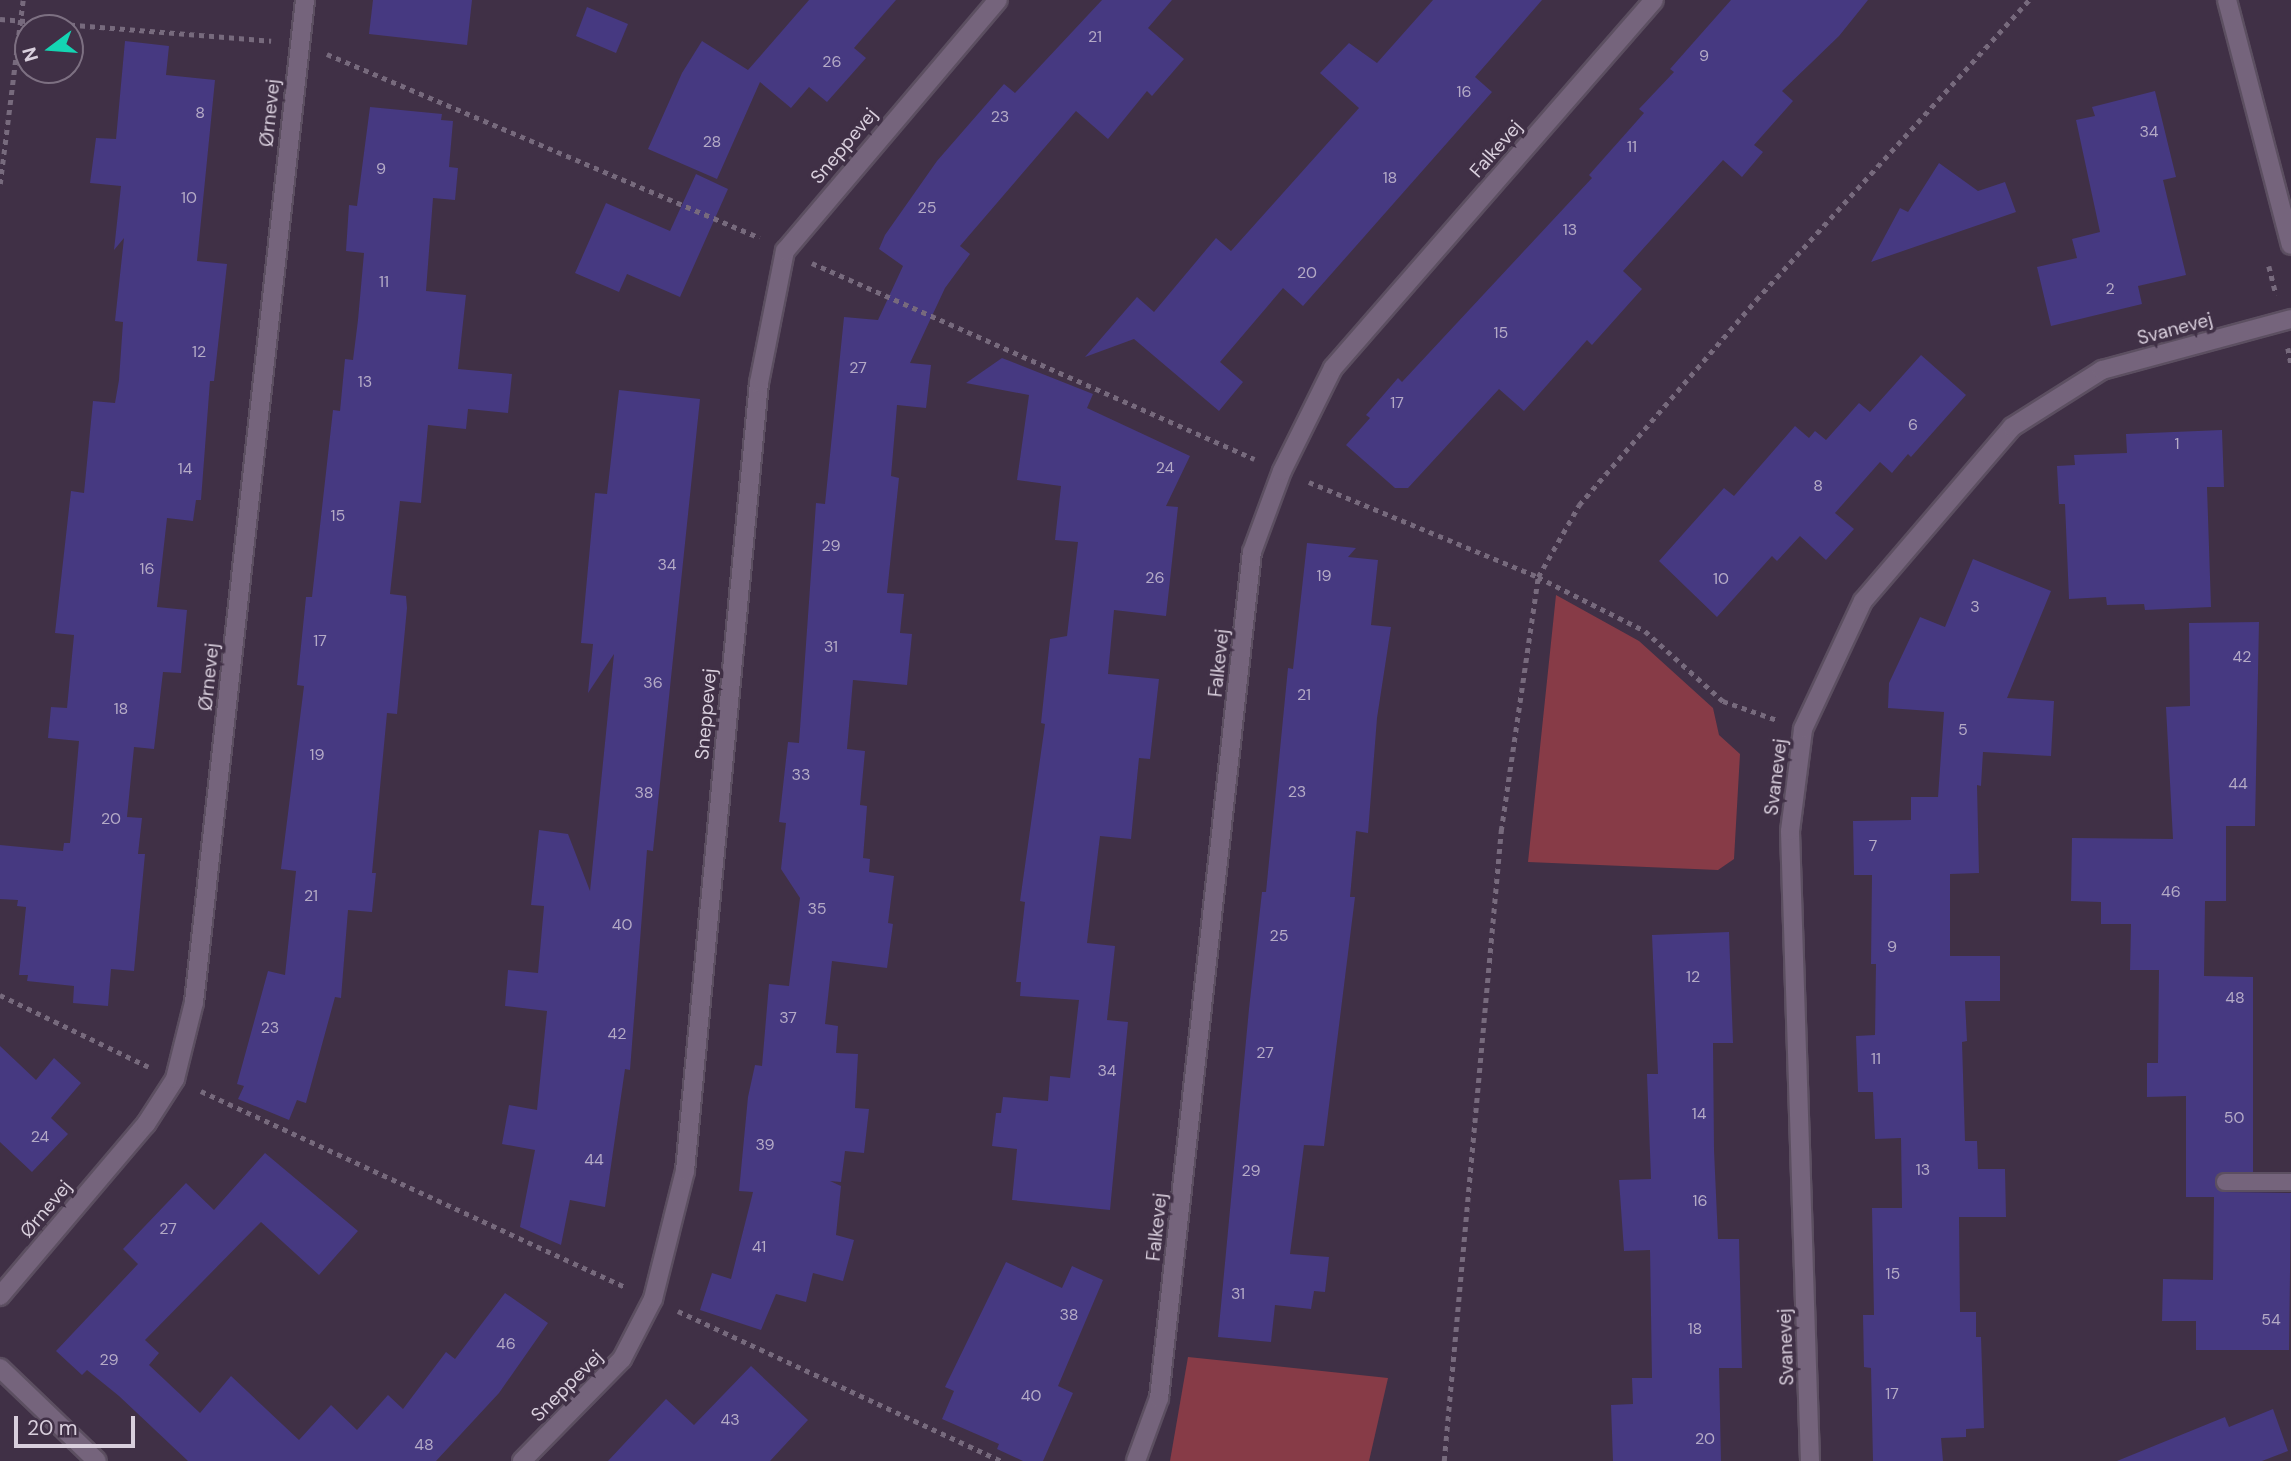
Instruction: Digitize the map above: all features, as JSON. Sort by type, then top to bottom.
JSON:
[{"type":"street","name":"Ørnevej","points":[[0,1296],[146,1124],[176,1079],[194,1002],[305,0]]},
{"type":"street","name":"Sneppevej","points":[[522,1461],[622,1359],[653,1299],[685,1171],[759,383],[785,251],[998,0]]},
{"type":"street","name":"Falkevej","points":[[1136,1461],[1159,1398],[1252,552],[1282,471],[1333,368],[1654,0]]},
{"type":"street","points":[[2227,0],[2291,245]]},
{"type":"street","name":"Svanevej","points":[[1810,1461],[1790,831],[1803,729],[1863,601],[2012,427],[2102,370],[2291,319]]},
{"type":"street","points":[[0,1368],[97,1461]]},
{"type":"lane","points":[[2225,1182],[2291,1182]]},
{"type":"path","points":[[1444,1461],[1501,831],[1538,577],[1579,505],[1756,300],[2029,0]]},
{"type":"path","points":[[84,26],[301,43],[715,217],[785,251],[1282,471],[1538,577],[1645,631],[1723,701],[1803,729]]},
{"type":"path","points":[[0,184],[14,80]]},
{"type":"path","points":[[0,995],[1001,1461]]},
{"type":"shaded area","points":[[1556,595],[1639,641],[1713,708],[1719,735],[1740,754],[1734,859],[1718,870],[1528,862]]},
{"type":"shaded area","points":[[1188,1357],[1388,1378],[1369,1461],[1170,1461]]},
{"type":"building","points":[[373,0],[472,0],[467,45],[369,34]]},
{"type":"building","points":[[809,0],[896,0],[854,48],[866,58],[827,102],[809,87],[791,108],[760,82],[717,179],[648,149],[682,73],[702,41],[748,70]]},
{"type":"building","points":[[1102,0],[1172,0],[1148,28],[1184,59],[1152,96],[1147,91],[1108,139],[1076,111],[960,246],[970,254],[945,288],[910,363],[931,365],[926,408],[897,405],[891,476],[899,478],[887,593],[904,594],[900,633],[912,634],[907,685],[853,680],[847,749],[865,751],[860,805],[867,806],[863,858],[870,859],[869,872],[894,876],[888,923],[893,924],[887,968],[832,961],[825,1024],[838,1026],[836,1053],[858,1054],[855,1108],[869,1109],[864,1153],[845,1151],[841,1182],[830,1181],[841,1186],[836,1235],[854,1240],[843,1281],[813,1273],[806,1302],[776,1294],[761,1330],[700,1310],[712,1273],[731,1279],[753,1192],[739,1191],[748,1097],[755,1065],[762,1066],[769,984],[789,986],[800,898],[781,869],[786,823],[779,822],[788,742],[799,743],[816,503],[825,504],[844,317],[878,320],[903,266],[879,249],[885,235],[937,161],[1004,84],[1015,93]]},
{"type":"building","points":[[1433,0],[1542,0],[1475,77],[1492,92],[1303,306],[1283,288],[1220,362],[1243,382],[1219,411],[1134,339],[1085,357],[1137,297],[1154,312],[1216,238],[1231,251],[1359,108],[1320,73],[1349,43],[1377,63]]},
{"type":"building","points":[[1731,0],[1868,0],[1839,36],[1782,91],[1793,101],[1754,145],[1763,152],[1742,177],[1723,160],[1623,271],[1642,289],[1592,345],[1587,340],[1524,411],[1499,389],[1408,488],[1395,488],[1346,445],[1370,418],[1366,415],[1398,378],[1402,382],[1592,178],[1589,175],[1644,113],[1639,109],[1674,72],[1670,69]]},
{"type":"building","points":[[587,7],[628,24],[616,53],[576,36]]},
{"type":"building","points":[[125,41],[169,46],[166,75],[215,80],[197,261],[227,264],[214,381],[210,381],[201,500],[196,500],[193,521],[167,518],[157,607],[187,610],[181,673],[163,672],[154,749],[134,747],[127,817],[142,818],[138,854],[145,854],[134,971],[111,969],[108,1006],[73,1003],[74,986],[27,981],[28,975],[19,975],[26,907],[17,906],[18,900],[0,899],[0,845],[63,851],[64,843],[70,843],[79,741],[48,738],[51,707],[67,708],[74,635],[55,633],[71,491],[84,493],[93,401],[115,403],[119,380],[123,322],[115,321],[124,238],[114,250],[121,186],[90,183],[96,138],[116,139]]},
{"type":"building","points":[[2155,91],[2176,177],[2163,180],[2186,275],[2138,286],[2142,304],[2051,326],[2037,267],[2077,258],[2072,239],[2100,232],[2076,120],[2095,116],[2092,107]]},
{"type":"building","points":[[370,107],[442,114],[441,120],[453,121],[449,167],[458,168],[455,200],[433,198],[426,291],[466,295],[458,369],[512,374],[508,413],[468,409],[466,429],[428,425],[421,503],[400,501],[390,594],[406,596],[407,608],[397,714],[387,713],[372,873],[376,873],[372,912],[348,910],[341,998],[335,997],[306,1103],[297,1100],[289,1120],[238,1099],[244,1086],[237,1084],[268,971],[285,975],[296,871],[281,869],[304,686],[297,685],[306,597],[312,597],[333,410],[340,411],[345,359],[353,360],[364,253],[346,251],[349,205],[357,206]]},
{"type":"building","points":[[1939,163],[1978,191],[2005,182],[2016,212],[1871,262],[1900,208],[1908,212]]},
{"type":"building","points":[[696,174],[728,189],[680,297],[627,274],[619,292],[575,273],[606,203],[670,231]]},
{"type":"building","points":[[1921,355],[1966,395],[1911,457],[1908,454],[1892,473],[1880,462],[1835,513],[1854,529],[1826,560],[1800,536],[1777,561],[1772,556],[1717,617],[1659,561],[1724,488],[1734,496],[1795,426],[1809,438],[1815,431],[1826,440],[1859,403],[1870,412]]},
{"type":"building","points":[[1002,358],[1093,394],[1087,408],[1190,456],[1166,506],[1178,507],[1166,616],[1114,610],[1108,674],[1159,679],[1150,759],[1139,758],[1131,839],[1100,836],[1087,943],[1115,946],[1107,1020],[1128,1022],[1110,1210],[1012,1200],[1017,1149],[992,1146],[996,1113],[1001,1113],[1003,1097],[1048,1101],[1050,1076],[1070,1078],[1079,1000],[1020,996],[1021,982],[1016,982],[1025,902],[1020,901],[1045,724],[1041,723],[1050,639],[1067,636],[1078,542],[1055,540],[1061,486],[1017,480],[1029,395],[966,383]]},
{"type":"building","points":[[619,390],[700,399],[653,851],[647,850],[630,1070],[625,1069],[605,1207],[570,1200],[561,1245],[520,1227],[535,1150],[502,1144],[509,1105],[537,1110],[547,1011],[505,1006],[508,970],[538,973],[544,906],[531,905],[539,830],[568,834],[590,891],[614,654],[588,693],[593,644],[581,643],[595,493],[607,494]]},
{"type":"building","points":[[2222,430],[2224,487],[2207,487],[2211,607],[2145,610],[2144,604],[2107,605],[2106,597],[2069,599],[2065,504],[2059,504],[2057,466],[2075,465],[2074,455],[2127,453],[2126,434]]},
{"type":"building","points":[[1307,543],[1356,548],[1348,557],[1378,560],[1371,625],[1391,627],[1377,718],[1368,833],[1356,831],[1350,897],[1355,897],[1324,1146],[1304,1145],[1290,1254],[1329,1257],[1325,1292],[1314,1291],[1311,1309],[1275,1305],[1271,1342],[1218,1337],[1262,892],[1266,892],[1288,668],[1293,669]]},
{"type":"building","points":[[1973,559],[2051,591],[2007,698],[2054,701],[2051,756],[1983,752],[1981,786],[1977,785],[1979,873],[1950,874],[1950,956],[2000,956],[2000,1001],[1965,1001],[1967,1041],[1962,1042],[1965,1141],[1977,1141],[1978,1169],[2005,1169],[2006,1217],[1959,1217],[1960,1312],[1976,1312],[1976,1337],[1981,1337],[1984,1428],[1966,1429],[1966,1437],[1941,1438],[1943,1461],[1873,1461],[1871,1368],[1864,1367],[1863,1315],[1874,1315],[1872,1208],[1902,1208],[1901,1138],[1875,1139],[1873,1092],[1858,1092],[1856,1036],[1875,1035],[1876,964],[1871,964],[1872,875],[1854,875],[1853,821],[1911,820],[1911,797],[1938,797],[1944,712],[1888,708],[1889,683],[1920,617],[1945,627]]},
{"type":"building","points":[[2259,622],[2255,826],[2226,826],[2226,901],[2205,901],[2204,976],[2253,977],[2253,1172],[2220,1173],[2215,1183],[2224,1192],[2291,1193],[2289,1350],[2196,1350],[2196,1321],[2162,1321],[2163,1279],[2213,1280],[2214,1197],[2186,1197],[2186,1096],[2147,1097],[2147,1063],[2158,1063],[2159,970],[2130,970],[2131,924],[2101,924],[2101,902],[2071,901],[2072,838],[2173,839],[2166,707],[2190,706],[2189,623]]},
{"type":"building","points":[[1729,932],[1733,1043],[1713,1043],[1714,1150],[1718,1239],[1739,1239],[1742,1368],[1719,1368],[1721,1461],[1613,1461],[1611,1405],[1633,1404],[1632,1378],[1652,1378],[1650,1250],[1624,1251],[1619,1180],[1651,1179],[1647,1074],[1658,1074],[1652,935]]},
{"type":"building","points":[[0,1046],[36,1080],[54,1058],[81,1083],[51,1118],[68,1134],[32,1172],[0,1142]]},
{"type":"building","points":[[265,1153],[358,1231],[319,1275],[261,1222],[145,1340],[159,1353],[149,1365],[200,1413],[231,1376],[299,1440],[331,1405],[357,1430],[388,1395],[403,1409],[446,1352],[455,1359],[505,1293],[548,1323],[499,1393],[436,1461],[188,1461],[119,1396],[87,1370],[82,1375],[56,1351],[138,1264],[123,1249],[186,1183],[214,1210]]},
{"type":"building","points":[[1006,1262],[1062,1288],[1072,1266],[1103,1280],[1058,1386],[1073,1393],[1043,1461],[1023,1461],[997,1449],[999,1444],[942,1419],[954,1391],[945,1387]]},
{"type":"building","points":[[751,1366],[808,1420],[770,1461],[608,1461],[666,1399],[694,1425]]},
{"type":"building","points":[[2273,1409],[2288,1451],[2262,1461],[2117,1461],[2225,1417],[2229,1427]]}]
